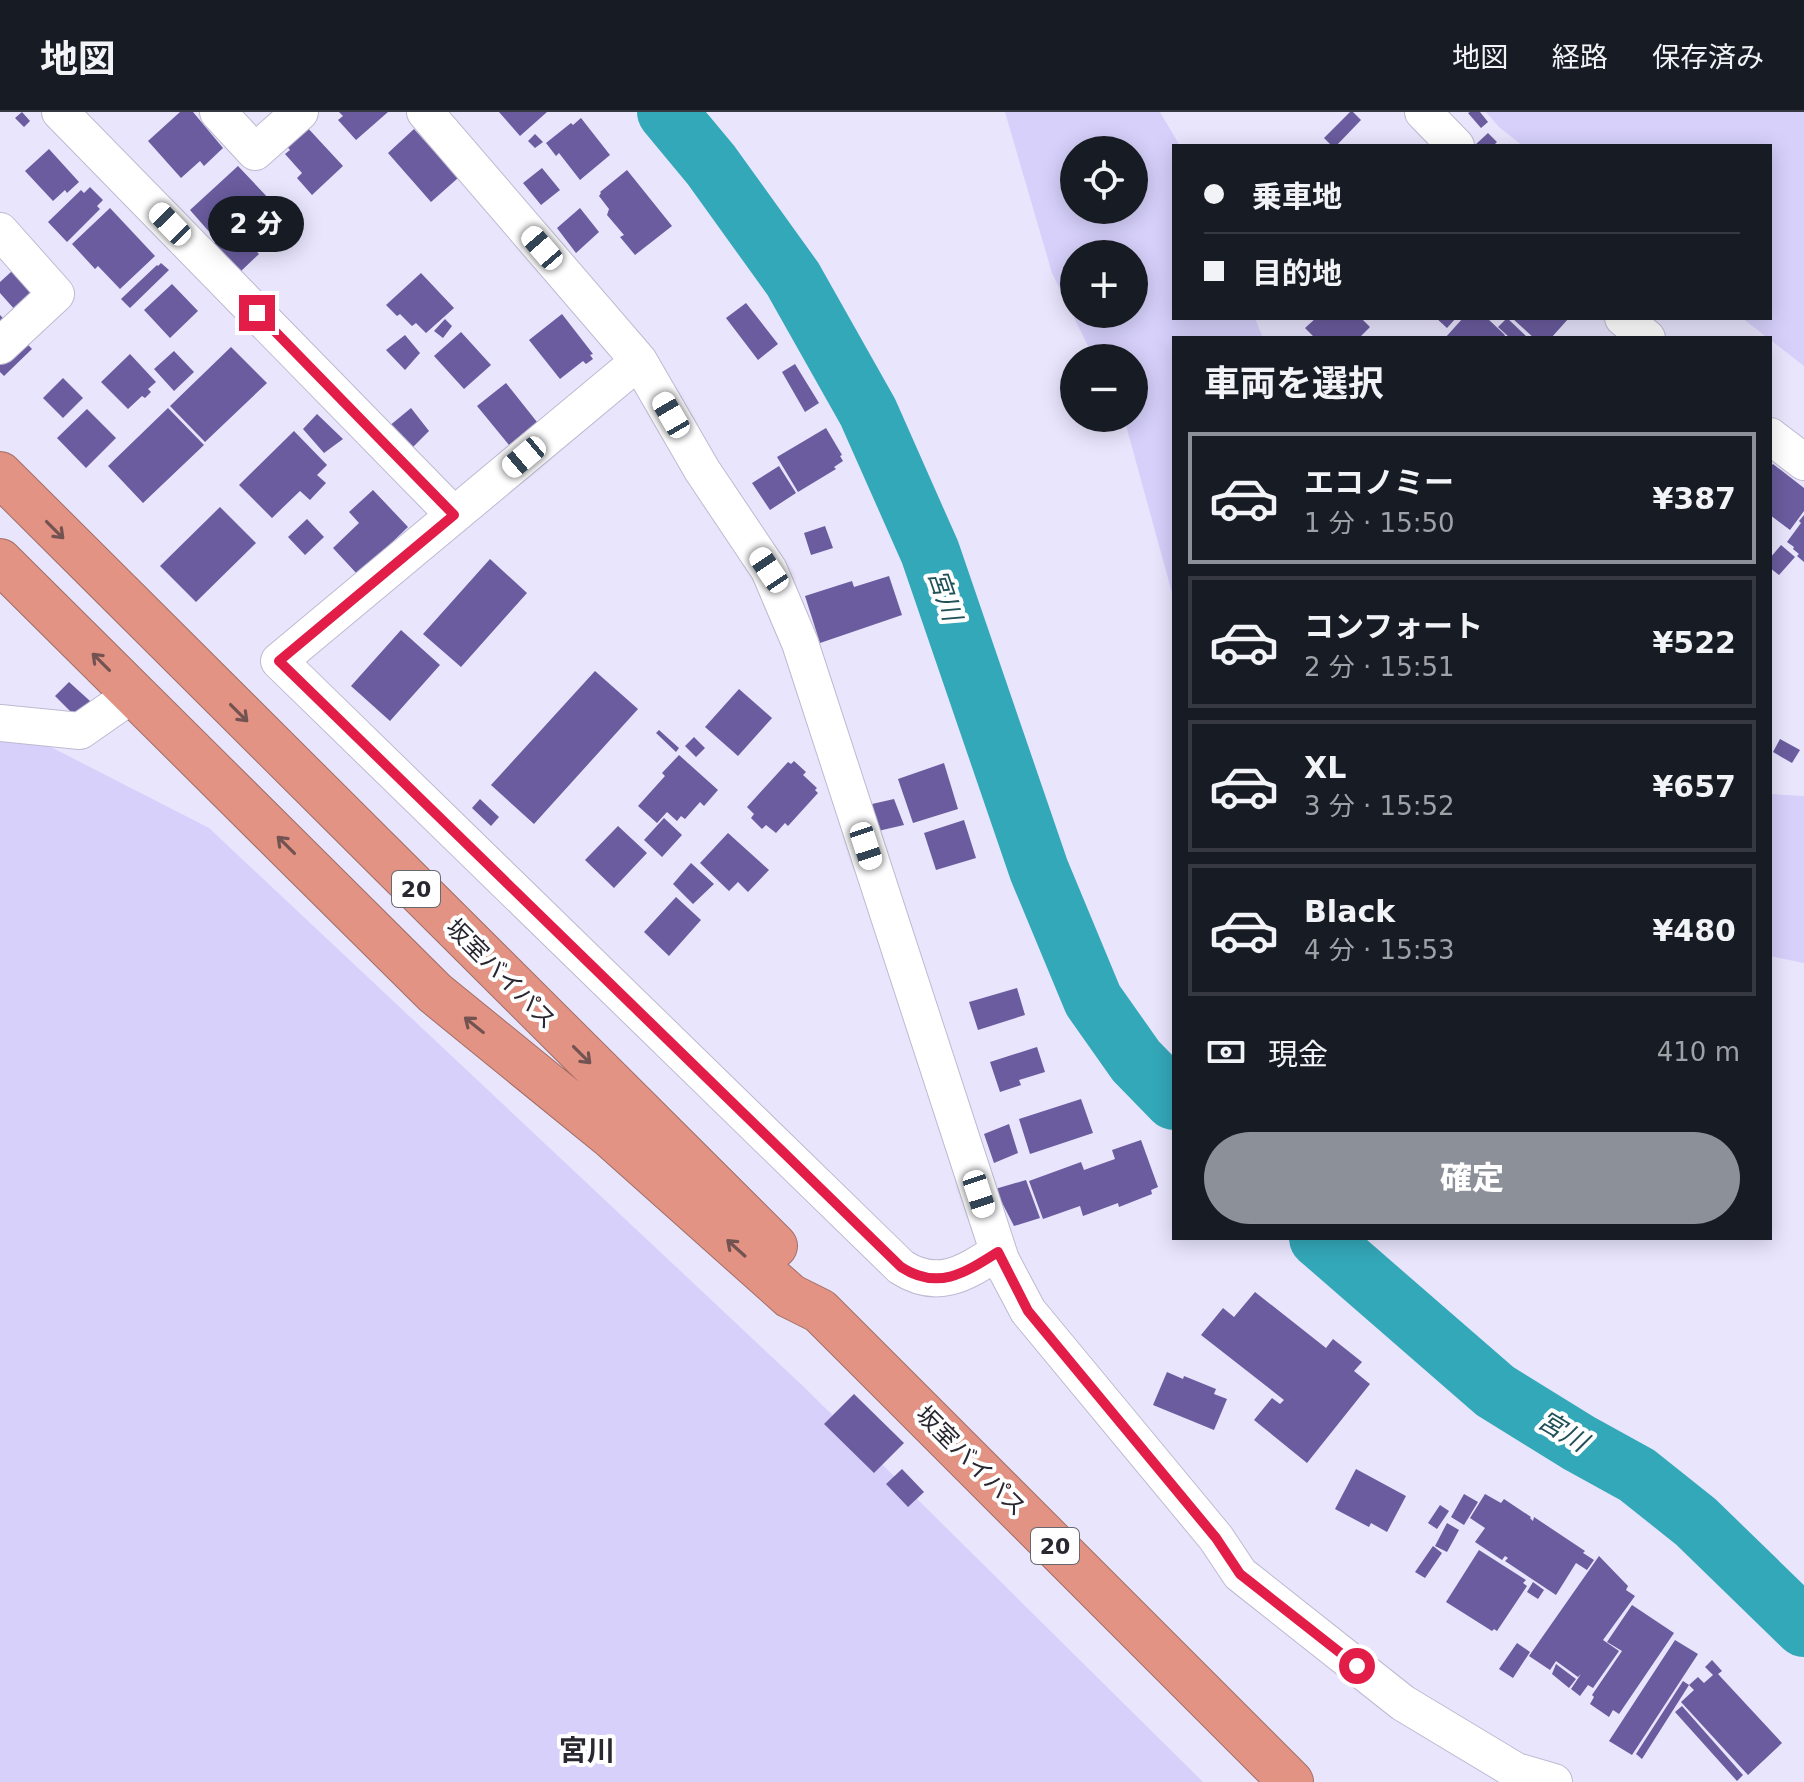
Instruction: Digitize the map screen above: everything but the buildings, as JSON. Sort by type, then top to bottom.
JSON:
[{"type":"highway","name":"坂室バイパス","points":[[0,474],[807,1277],[820,1311]]},
{"type":"highway","name":"坂室バイパス","points":[[0,561],[435,993],[613,1138],[790,1296],[820,1311],[1291,1782]]},
{"type":"street","points":[[60,112],[454,515]]},
{"type":"street","points":[[218,112],[255,152],[300,112]]},
{"type":"street","points":[[425,112],[639,361],[702,470],[769,570],[800,643],[998,1252],[1028,1311],[1216,1538],[1240,1574],[1403,1703],[1516,1771],[1554,1782]]},
{"type":"street","points":[[1423,112],[1454,144]]},
{"type":"street","points":[[0,231],[56,294],[0,346]]},
{"type":"street","points":[[1625,320],[1645,336]]},
{"type":"street","points":[[639,361],[279,661],[901,1267],[916,1276],[932,1279],[948,1277],[977,1266],[998,1252]]},
{"type":"street","points":[[1772,438],[1804,462]]},
{"type":"street","points":[[0,723],[80,731],[133,694]]},
{"type":"shaded area","points":[[1005,112],[1160,112],[1179,144],[1172,144],[1172,320],[1256,320],[1262,336],[1172,336],[1172,593],[1128,432],[1148,432],[1148,344],[1087,344],[1079,328],[1148,328],[1148,240],[1060,240],[1060,289],[1052,273]]},
{"type":"shaded area","points":[[1486,112],[1804,112],[1804,366],[1772,341],[1772,336],[1765,336],[1745,320],[1772,320],[1772,144],[1520,144]]},
{"type":"shaded area","points":[[0,721],[209,828],[806,1389],[1203,1782],[0,1782]]},
{"type":"shaded area","points":[[1772,794],[1804,796],[1804,963],[1772,956]]},
{"type":"waterway","name":"宮川","points":[[667,112],[711,165],[793,279],[868,412],[930,552],[1039,870],[1093,1000],[1136,1061],[1172,1098]]},
{"type":"waterway","name":"宮川","points":[[1321,1240],[1495,1391],[1637,1475],[1696,1522],[1804,1627]]},
{"type":"district","name":"宮川","points":[[587,1750]]},
{"type":"route","points":[[257,313],[454,515],[279,661],[901,1267],[916,1276],[932,1279],[948,1277],[977,1266],[998,1252],[1028,1311],[1216,1538],[1240,1574],[1357,1666]]}]
